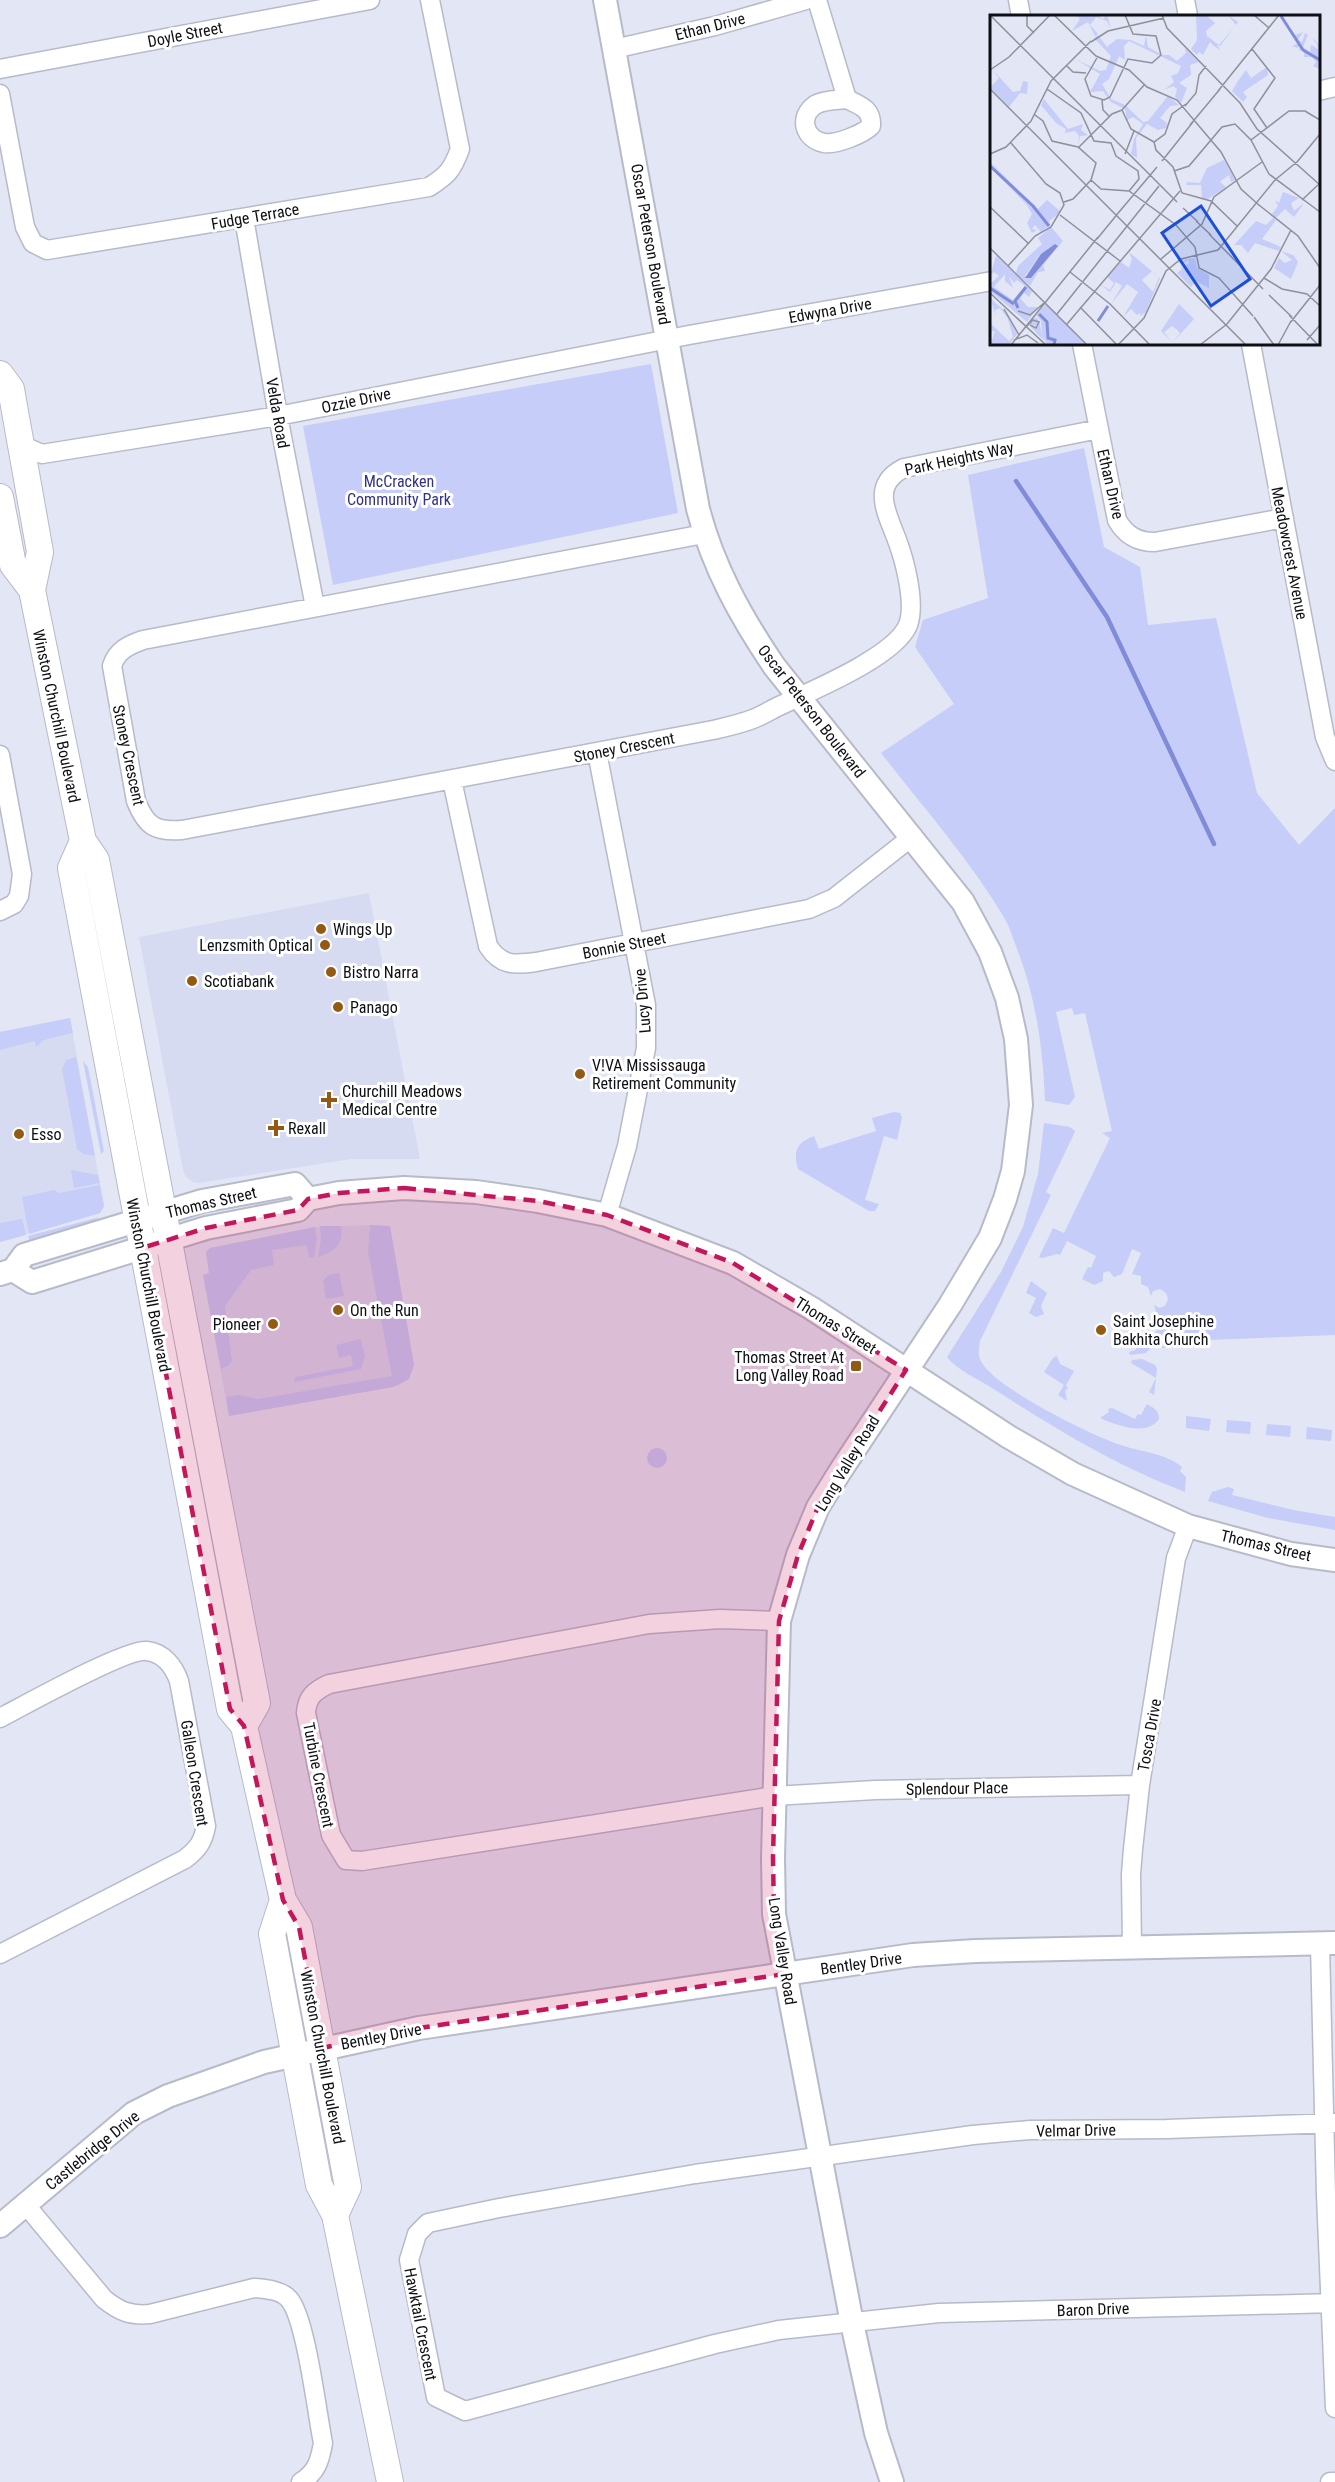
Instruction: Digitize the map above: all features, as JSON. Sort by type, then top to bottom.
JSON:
[{"type":"main road","name":"Winston Churchill Boulevard","points":[[0,374],[11,389],[40,552],[32,590],[83,841],[96,860],[257,1703],[244,1726]]},
{"type":"main road","name":"Winston Churchill Boulevard","points":[[0,498],[13,565],[32,590]]},
{"type":"main road","name":"Winston Churchill Boulevard","points":[[83,841],[71,868],[230,1709],[244,1726],[284,1900],[298,1927],[348,2187],[336,2215]]},
{"type":"main road","name":"Winston Churchill Boulevard","points":[[284,1900],[272,1934],[319,2185],[336,2215],[390,2482]]},
{"type":"street","name":"Doyle Street","points":[[0,69],[370,0]]},
{"type":"street","name":"Fudge Terrace","points":[[0,93],[25,227],[33,243],[47,250],[429,187],[446,176],[454,165],[460,149],[430,0]]},
{"type":"street","name":"Oscar Peterson Boulevard","points":[[605,0],[704,534],[727,591],[749,630],[799,698],[963,902],[999,973],[1007,998],[1016,1039],[1021,1105],[1017,1154],[999,1219],[990,1238],[954,1299],[906,1370]]},
{"type":"street","name":"Ethan Drive","points":[[614,49],[715,26],[806,0]]},
{"type":"street","points":[[817,0],[847,99]]},
{"type":"street","points":[[1018,0],[1021,15]]},
{"type":"street","points":[[1185,0],[1188,15]]},
{"type":"street","points":[[1320,91],[1335,87]]},
{"type":"street","name":"Velda Road","points":[[244,218],[278,416],[315,607]]},
{"type":"street","name":"Edwyna Drive","points":[[668,339],[990,281]]},
{"type":"street","name":"Ozzie Drive","points":[[42,454],[278,416],[668,339]]},
{"type":"street","name":"Ethan Drive","points":[[1082,345],[1117,520],[1122,529],[1137,540],[1155,542],[1284,518]]},
{"type":"street","name":"Meadowcrest Avenue","points":[[1251,345],[1325,737],[1335,761]]},
{"type":"street","name":"Park Heights Way","points":[[799,698],[893,645],[904,633],[909,622],[910,593],[902,556],[883,499],[886,485],[896,472],[904,468],[1099,429]]},
{"type":"street","points":[[20,440],[26,447],[42,454],[33,466],[28,482]]},
{"type":"street","name":"Stoney Crescent","points":[[704,534],[143,640],[130,645],[114,659],[112,676],[136,801],[146,821],[154,827],[168,832],[182,830],[735,724],[755,719],[799,698]]},
{"type":"street","name":"Lucy Drive","points":[[597,752],[646,1005],[646,1048],[627,1146],[607,1215]]},
{"type":"street","points":[[0,754],[22,874],[19,896],[14,904],[0,911]]},
{"type":"street","name":"Bonnie Street","points":[[452,780],[488,946],[495,957],[504,964],[520,964],[808,909],[834,898],[912,836]]},
{"type":"street","name":"Thomas Street","points":[[308,1199],[295,1184],[202,1201],[24,1255],[6,1272],[32,1282],[206,1228],[298,1210],[308,1199],[339,1193],[394,1189],[476,1192],[538,1201],[607,1215],[733,1263],[811,1308],[1009,1437],[1073,1474],[1188,1526],[1291,1554],[1335,1560]]},
{"type":"street","name":"Long Valley Road","points":[[892,2482],[874,2425],[852,2323],[774,1914],[774,1796],[779,1621],[798,1555],[818,1507],[906,1370]]},
{"type":"street","name":"Tosca Drive","points":[[1132,1947],[1131,1874],[1140,1785],[1176,1558],[1188,1526]]},
{"type":"street","name":"Turbine Crescent","points":[[774,1796],[352,1861],[342,1856],[331,1835],[306,1713],[309,1698],[329,1684],[649,1624],[720,1619],[779,1621]]},
{"type":"street","name":"Galleon Crescent","points":[[0,1718],[123,1656],[147,1651],[158,1654],[176,1671],[179,1681],[206,1826],[203,1840],[185,1859],[0,1954]]},
{"type":"street","name":"Splendour Place","points":[[774,1796],[864,1790],[1140,1785]]},
{"type":"street","points":[[1328,1944],[1335,2408]]},
{"type":"street","name":"Bentley Drive","points":[[295,2055],[419,2028],[913,1955],[975,1950],[1328,1944]]},
{"type":"street","name":"Castlebridge Drive","points":[[0,2226],[134,2113],[168,2096],[264,2062],[295,2055]]},
{"type":"street","name":"Velmar Drive","points":[[819,2156],[948,2138],[1030,2130],[1167,2129],[1330,2123]]},
{"type":"street","name":"Hawktail Crescent","points":[[819,2156],[499,2208],[428,2223],[417,2234],[409,2260],[428,2362],[436,2397],[465,2411],[763,2332],[852,2323]]},
{"type":"street","points":[[25,2204],[104,2299],[117,2310],[134,2316],[150,2314],[254,2288],[272,2290],[288,2298],[300,2317],[323,2443],[320,2463],[310,2476],[301,2482]]},
{"type":"street","name":"Baron Drive","points":[[852,2323],[939,2313],[1333,2303]]},
{"type":"street","points":[[1330,2482],[1335,2482]]},
{"type":"highlighted area","points":[[404,1188],[538,1201],[607,1215],[733,1263],[906,1370],[818,1507],[798,1555],[779,1621],[773,1858],[774,1914],[785,1974],[419,2028],[322,2048],[299,1927],[283,1900],[244,1726],[230,1709],[142,1248],[206,1228],[298,1210],[308,1199],[339,1193]]},
{"type":"shaded area","points":[[369,893],[420,1159],[351,1159],[199,1183],[193,1182],[186,1177],[183,1170],[139,937]]},
{"type":"shaded area","points":[[70,1018],[104,1206],[100,1213],[0,1242],[0,1032]]},
{"type":"shaded area","points":[[390,1226],[414,1365],[409,1379],[398,1386],[229,1416],[203,1275],[209,1273],[206,1252],[210,1248],[315,1227]]},
{"type":"green space","name":"McCracken Community Park","points":[[651,364],[678,513],[333,585],[303,426]]},
{"type":"green space","points":[[1084,448],[1104,547],[1140,567],[1148,625],[1216,618],[1257,793],[1299,845],[1335,808],[1335,1335],[1183,1341],[1183,1348],[1163,1348],[1153,1345],[1146,1353],[1130,1355],[1129,1352],[1136,1350],[1137,1343],[1144,1340],[1147,1333],[1151,1335],[1159,1328],[1154,1321],[1157,1315],[1154,1305],[1159,1308],[1165,1306],[1168,1299],[1166,1293],[1160,1289],[1153,1291],[1151,1296],[1148,1287],[1141,1284],[1141,1276],[1132,1274],[1141,1253],[1132,1249],[1122,1274],[1114,1277],[1109,1271],[1103,1273],[1103,1281],[1094,1285],[1082,1279],[1088,1267],[1091,1268],[1096,1256],[1067,1241],[1060,1255],[1039,1257],[1053,1228],[1064,1233],[1110,1138],[1102,1133],[1112,1131],[1085,1013],[1074,1015],[1072,1008],[1056,1012],[1075,1097],[1069,1105],[1045,1101],[1034,1005],[1024,967],[1007,922],[961,855],[881,753],[954,704],[915,647],[923,620],[988,598],[968,475]]},
{"type":"green space","points":[[70,1018],[73,1033],[44,1040],[36,1047],[35,1041],[0,1050],[0,1032]]},
{"type":"green space","points":[[76,1057],[95,1156],[83,1154],[77,1149],[62,1069],[66,1060]]},
{"type":"green space","points":[[83,1061],[88,1067],[104,1151],[101,1154]]},
{"type":"green space","points":[[894,1112],[900,1113],[902,1118],[897,1140],[884,1136],[865,1200],[879,1204],[875,1211],[869,1211],[798,1169],[797,1148],[808,1139],[814,1136],[819,1149],[876,1131],[872,1118]]},
{"type":"green space","points":[[1044,1123],[1070,1127],[1075,1131],[1046,1192],[1051,1195],[980,1341],[980,1360],[991,1373],[1024,1398],[1068,1422],[1107,1440],[1175,1462],[1182,1467],[1180,1471],[1186,1477],[1185,1492],[1159,1482],[1086,1445],[968,1374],[947,1357],[1001,1272],[1023,1227],[1038,1174]]},
{"type":"green space","points":[[71,1170],[98,1175],[100,1183],[74,1188]]},
{"type":"green space","points":[[100,1185],[104,1206],[100,1213],[29,1234],[22,1197],[54,1190],[59,1193]]},
{"type":"green space","points":[[100,1217],[90,1223],[30,1242],[28,1236]]},
{"type":"green space","points":[[22,1219],[26,1235],[0,1242],[0,1223]]},
{"type":"green space","points":[[370,1225],[390,1226],[414,1365],[409,1379],[393,1387],[229,1416],[226,1397],[238,1395],[258,1399],[392,1376],[368,1252]]},
{"type":"green space","points":[[320,1226],[341,1226],[342,1232],[340,1242],[334,1250],[318,1257],[321,1239]]},
{"type":"green space","points":[[315,1227],[317,1239],[314,1257],[309,1258],[307,1245],[272,1250],[274,1265],[251,1270],[225,1306],[232,1361],[221,1369],[203,1275],[209,1273],[206,1252],[210,1248]]},
{"type":"green space","points":[[339,1273],[344,1296],[326,1299],[323,1281],[328,1275]]},
{"type":"green space","points":[[1031,1281],[1047,1293],[1041,1306],[1044,1314],[1036,1317],[1029,1313],[1036,1298],[1026,1293]]},
{"type":"green space","points":[[361,1339],[365,1357],[361,1369],[294,1382],[295,1377],[353,1366],[351,1355],[339,1358],[336,1345]]},
{"type":"green space","points":[[1057,1356],[1060,1364],[1074,1371],[1066,1385],[1067,1401],[1058,1395],[1064,1385],[1044,1372],[1053,1358]]},
{"type":"green space","points":[[1142,1359],[1155,1365],[1156,1378],[1131,1363],[1132,1360]]},
{"type":"green space","points":[[1156,1378],[1154,1395],[1149,1392]]},
{"type":"green space","points":[[1147,1404],[1157,1411],[1159,1419],[1147,1427],[1131,1428],[1100,1418],[1112,1408],[1135,1419],[1138,1414],[1141,1415]]},
{"type":"green space","points":[[1186,1416],[1211,1419],[1209,1431],[1186,1428]]},
{"type":"green space","points":[[1227,1420],[1251,1422],[1250,1434],[1226,1432]]},
{"type":"green space","points":[[1267,1424],[1291,1426],[1290,1437],[1266,1435]]},
{"type":"green space","points":[[1307,1427],[1332,1430],[1331,1441],[1306,1439]]},
{"type":"green space","points":[[657,1448],[664,1451],[667,1458],[664,1465],[657,1468],[650,1465],[647,1458],[650,1451]]},
{"type":"green space","points":[[1228,1487],[1234,1489],[1232,1495],[1293,1510],[1335,1517],[1335,1530],[1268,1518],[1208,1501],[1212,1492]]},
{"type":"waterway","points":[[1016,481],[1107,617],[1214,844]]},
{"type":"place","name":"Wings Up","points":[[321,929]]},
{"type":"place","name":"Lenzsmith Optical","points":[[325,945]]},
{"type":"place","name":"Bistro Narra","points":[[331,972]]},
{"type":"place","name":"Scotiabank","points":[[192,981]]},
{"type":"place","name":"Panago","points":[[338,1007]]},
{"type":"place","name":"V!VA Mississauga Retirement Community","points":[[580,1074]]},
{"type":"place","name":"Churchill Meadows Medical Centre","points":[[329,1100]]},
{"type":"place","name":"Rexall","points":[[276,1128]]},
{"type":"place","name":"Esso","points":[[19,1134]]},
{"type":"place","name":"On the Run","points":[[338,1310]]},
{"type":"place","name":"Pioneer","points":[[273,1324]]},
{"type":"place","name":"Saint Josephine Bakhita Church","points":[[1101,1330]]},
{"type":"place","name":"Thomas Street At Long Valley Road","points":[[856,1366]]}]
